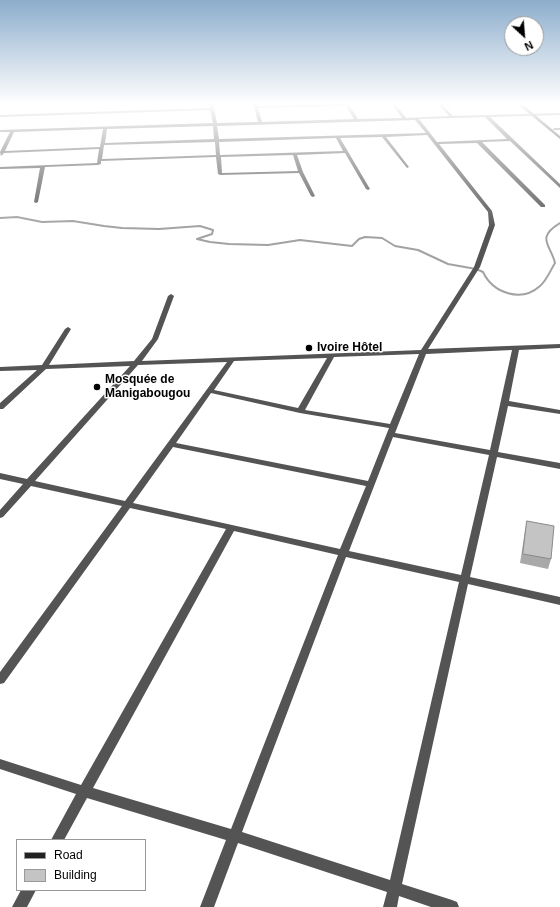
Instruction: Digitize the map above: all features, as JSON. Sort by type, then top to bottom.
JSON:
[{"type":"street","points":[[5,145],[1,155],[115,145]]},
{"type":"street","points":[[218,145],[220,174],[301,172]]},
{"type":"street","points":[[341,145],[368,189]]},
{"type":"street","points":[[391,145],[407,167]]},
{"type":"street","points":[[207,907],[343,553],[423,352],[475,270],[492,225],[490,212],[437,145]]},
{"type":"street","points":[[482,145],[543,206]]},
{"type":"street","points":[[516,145],[560,187]]},
{"type":"street","points":[[0,168],[94,165],[99,163],[102,146]]},
{"type":"street","points":[[100,160],[345,152]]},
{"type":"street","points":[[295,154],[301,172],[313,196]]},
{"type":"street","points":[[36,202],[43,166]]},
{"type":"street","points":[[0,515],[135,364],[155,339],[171,296]]},
{"type":"street","points":[[0,407],[44,367],[68,329]]},
{"type":"street","points":[[0,369],[560,346]]},
{"type":"street","points":[[390,907],[494,454],[516,348]]},
{"type":"street","points":[[300,411],[331,356]]},
{"type":"street","points":[[0,680],[232,360]]},
{"type":"street","points":[[210,391],[494,454],[560,466]]},
{"type":"street","points":[[505,403],[560,412]]},
{"type":"street","points":[[171,444],[371,484]]},
{"type":"street","points":[[0,476],[560,601]]},
{"type":"street","points":[[58,839],[231,528]]},
{"type":"street","points":[[0,764],[234,836],[452,907]]},
{"type":"street","points":[[19,907],[28,891]]},
{"type":"building","points":[[527,521],[554,526],[551,559],[523,554]]},
{"type":"waterway","points":[[0,218],[17,217],[42,222],[73,221],[122,228],[159,229],[200,226],[213,230],[212,234],[197,239],[229,244],[268,245],[300,240],[352,246],[359,239],[365,237],[382,238],[395,246],[418,250],[448,264],[476,269],[483,272],[493,285],[500,290],[516,295],[533,291],[547,278],[555,263],[546,238],[552,228],[560,223]]},
{"type":"place","name":"Ivoire Hôtel","points":[[309,348]]},
{"type":"place","name":"Mosquée de Manigabougou","points":[[97,387]]}]
